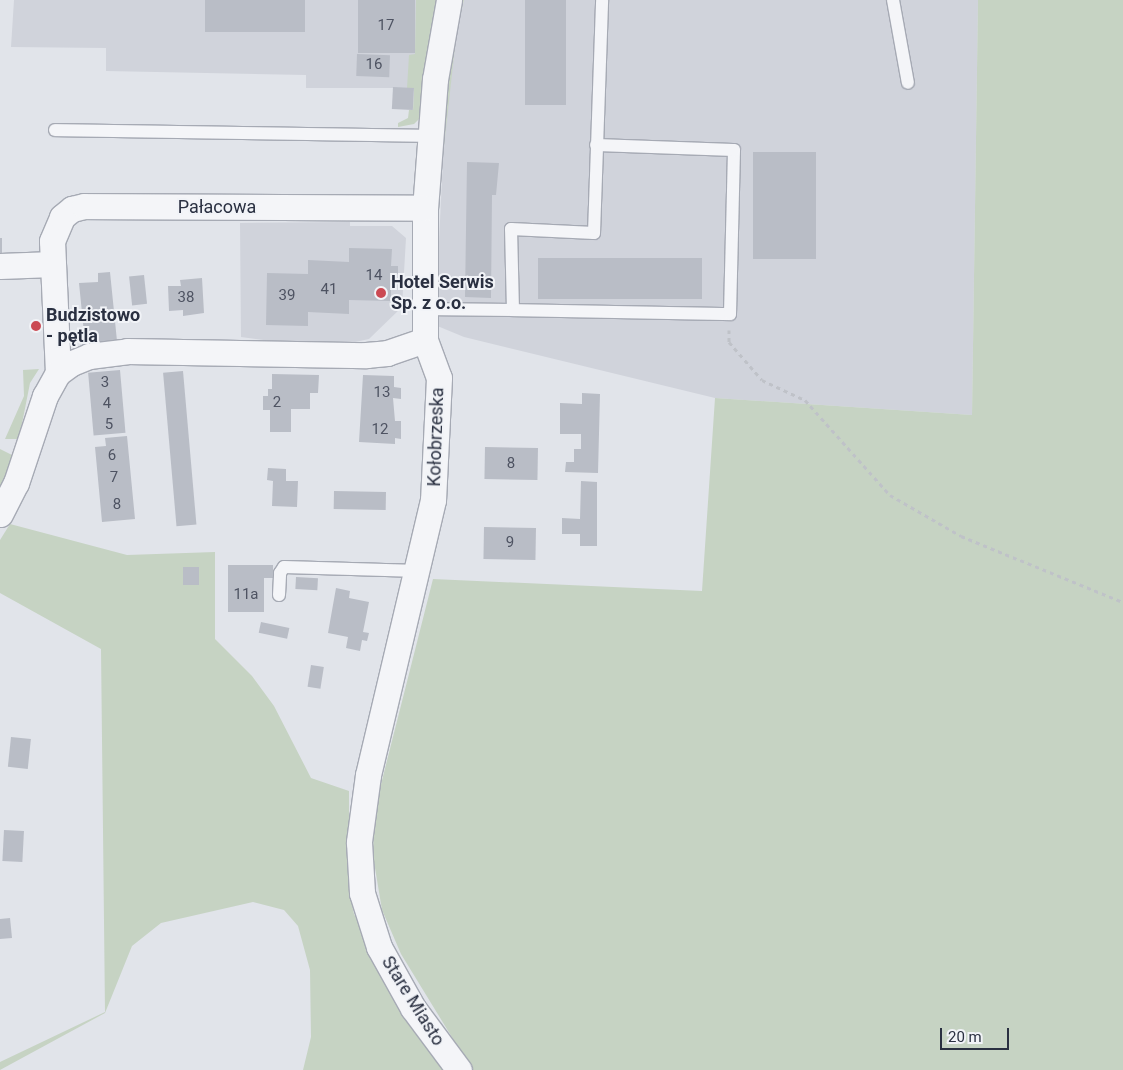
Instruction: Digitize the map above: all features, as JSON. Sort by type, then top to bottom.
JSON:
[{"type":"street","name":"Kołobrzeska","points":[[360,870],[361,809],[419,571],[433,500],[439,378],[424,340],[422,309],[425,208],[435,79],[449,0]]},
{"type":"street","name":"Pałacowa","points":[[58,373],[53,264],[56,226],[62,217],[84,206],[425,208]]},
{"type":"street","points":[[0,266],[53,264]]},
{"type":"street","points":[[0,514],[16,483],[45,396],[58,373],[72,363],[89,356],[127,351],[366,355],[387,353],[424,340]]},
{"type":"street","name":"Stare Miasto","points":[[360,870],[367,915],[394,978],[459,1070]]},
{"type":"lane","points":[[513,310],[511,229],[594,233],[602,0]]},
{"type":"lane","points":[[893,0],[908,83]]},
{"type":"lane","points":[[55,130],[430,136]]},
{"type":"lane","points":[[422,309],[730,314],[734,150],[596,145]]},
{"type":"lane","points":[[279,595],[280,573],[284,567],[419,571]]},
{"type":"path","points":[[730,314],[728,342],[762,380],[805,400],[890,495],[961,536],[1123,602]]},
{"type":"shaded area","points":[[14,0],[424,0],[414,88],[306,88],[306,75],[106,71],[106,48],[11,47]]},
{"type":"shaded area","points":[[464,0],[978,0],[972,415],[715,398],[464,337],[435,325],[444,137],[457,29]]},
{"type":"shaded area","name":"Hotel Serwis Sp. z o.o.","points":[[350,222],[350,226],[392,226],[406,238],[402,307],[369,339],[355,342],[271,341],[241,337],[240,223]]},
{"type":"green space","points":[[416,0],[439,0],[420,118],[414,124],[398,127],[398,123],[408,118],[409,110],[413,110],[414,88],[407,88],[409,55],[415,54]]},
{"type":"green space","points":[[461,0],[464,0],[457,29],[443,155],[440,152],[446,79]]},
{"type":"green space","points":[[978,0],[1123,0],[1123,1070],[472,1070],[401,954],[382,910],[373,856],[374,812],[433,579],[702,591],[715,398],[972,415]]},
{"type":"green space","points":[[39,369],[30,383],[19,439],[5,439],[24,396],[23,370]]},
{"type":"green space","points":[[0,449],[16,457],[0,494]]},
{"type":"green space","points":[[10,524],[127,555],[215,552],[215,639],[252,676],[274,706],[311,778],[349,791],[349,890],[354,914],[384,971],[450,1070],[303,1070],[311,1037],[310,970],[298,926],[284,910],[253,902],[161,923],[132,946],[105,1013],[0,1070],[0,1062],[105,1012],[101,649],[0,593],[0,540]]},
{"type":"building","points":[[205,0],[305,0],[305,32],[205,32]]},
{"type":"building","points":[[358,0],[415,0],[415,53],[358,53]]},
{"type":"building","points":[[525,0],[566,0],[566,105],[525,105]]},
{"type":"building","points":[[357,54],[390,55],[389,77],[356,76]]},
{"type":"building","points":[[393,87],[414,88],[413,110],[392,109]]},
{"type":"building","points":[[753,152],[816,152],[816,259],[753,259]]},
{"type":"building","points":[[467,162],[499,163],[496,195],[492,195],[491,298],[465,297]]},
{"type":"building","points":[[0,238],[2,238],[2,253],[0,253]]},
{"type":"building","points":[[349,248],[392,249],[391,266],[398,266],[398,274],[391,273],[391,301],[349,300],[349,314],[308,312],[308,326],[266,325],[267,273],[308,274],[308,260],[349,262]]},
{"type":"building","points":[[538,258],[702,258],[702,299],[538,299]]},
{"type":"building","points":[[110,272],[117,341],[85,343],[79,283],[98,282],[98,273]]},
{"type":"building","points":[[144,275],[147,304],[132,305],[129,277]]},
{"type":"building","points":[[202,278],[204,313],[183,316],[183,310],[169,311],[168,286],[181,286],[180,280]]},
{"type":"building","points":[[120,370],[125,433],[94,436],[88,373]]},
{"type":"building","points":[[183,371],[196,524],[176,526],[163,373]]},
{"type":"building","points":[[272,374],[319,375],[318,393],[310,393],[310,409],[291,409],[291,432],[270,432],[270,410],[263,410],[263,396],[268,396],[268,389],[272,389]]},
{"type":"building","points":[[363,375],[394,376],[394,387],[401,388],[401,399],[393,398],[395,421],[401,421],[401,439],[395,438],[395,444],[359,442]]},
{"type":"building","points":[[582,393],[600,394],[598,473],[565,472],[566,462],[574,462],[574,449],[581,449],[581,434],[560,434],[560,403],[582,404]]},
{"type":"building","points":[[127,436],[135,519],[102,522],[95,447],[106,446],[105,438]]},
{"type":"building","points":[[485,447],[538,448],[537,480],[484,479]]},
{"type":"building","points":[[268,468],[286,469],[286,481],[298,481],[297,507],[272,506],[273,481],[267,480]]},
{"type":"building","points":[[581,481],[597,482],[597,546],[580,546],[580,534],[562,534],[562,518],[580,519]]},
{"type":"building","points":[[334,491],[386,492],[386,510],[334,509]]},
{"type":"building","points":[[484,527],[536,528],[535,560],[483,559]]},
{"type":"building","points":[[228,565],[273,565],[273,578],[264,578],[264,612],[228,612]]},
{"type":"building","points":[[183,567],[199,567],[199,585],[183,585]]},
{"type":"building","points":[[296,577],[318,578],[317,590],[295,589]]},
{"type":"building","points":[[336,588],[350,591],[349,598],[369,602],[363,632],[369,633],[367,641],[362,640],[360,651],[346,648],[348,637],[328,633]]},
{"type":"building","points":[[261,622],[289,628],[287,639],[259,633]]},
{"type":"building","points":[[311,665],[324,667],[320,689],[308,687]]},
{"type":"building","points":[[11,737],[31,739],[28,769],[8,767]]},
{"type":"building","points":[[4,830],[24,831],[22,862],[2,861]]},
{"type":"building","points":[[10,918],[12,938],[0,939],[0,919]]},
{"type":"place","name":"Hotel Serwis Sp. z o.o.","points":[[381,293]]},
{"type":"place","name":"Budzistowo - pętla","points":[[36,326]]}]
